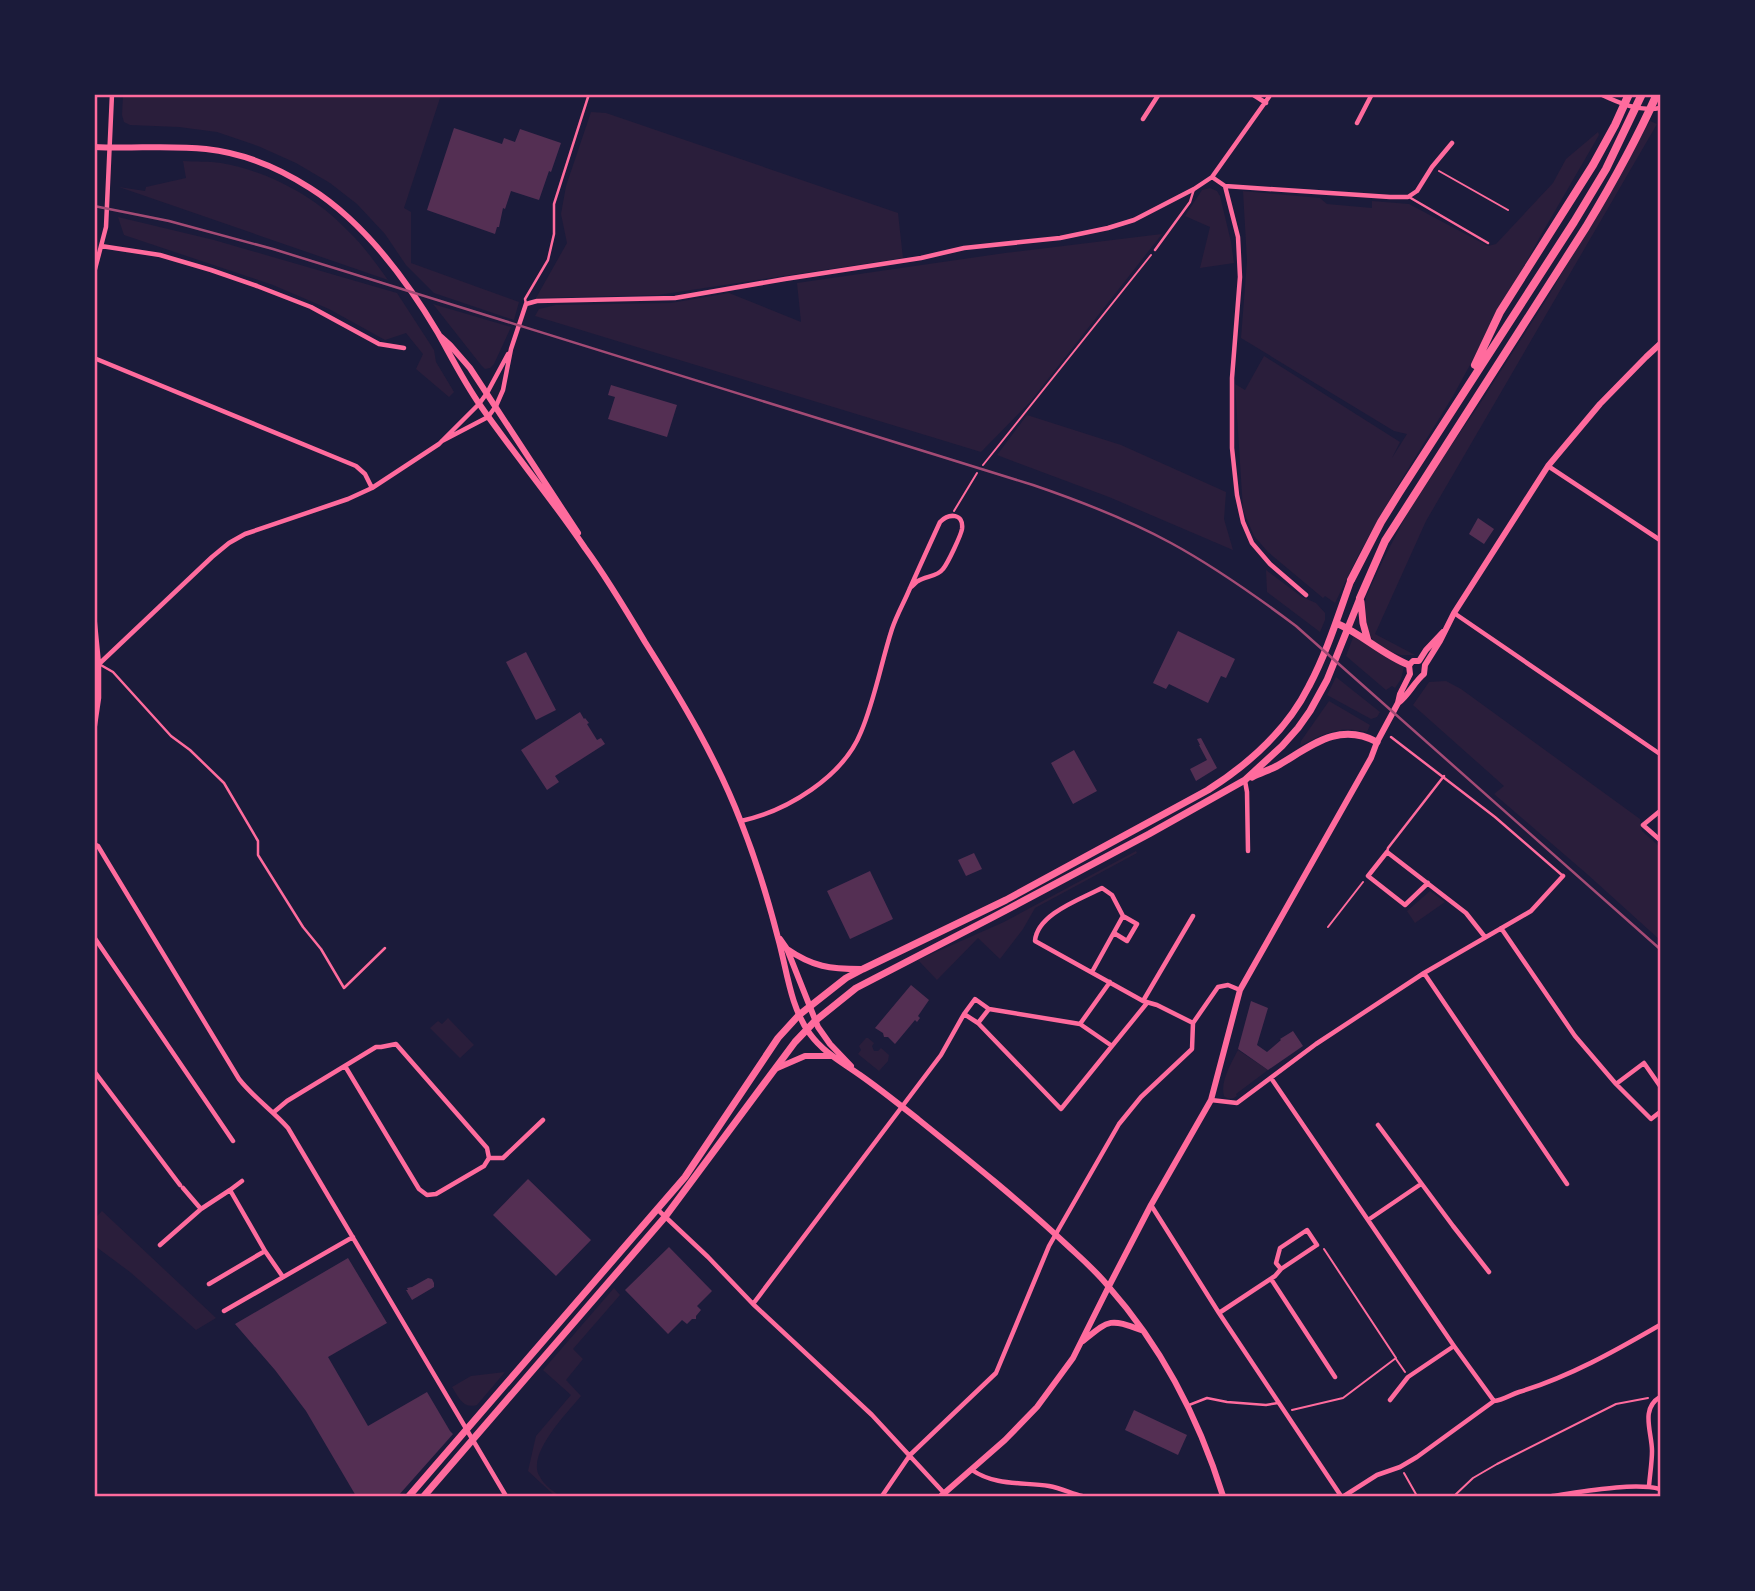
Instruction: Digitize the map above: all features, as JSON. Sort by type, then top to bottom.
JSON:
[{"type":"highway","points":[[1464,391],[1500,312],[1593,165],[1626,105],[1629,94]]},
{"type":"highway","points":[[1351,580],[1381,522],[1606,169],[1642,94]]},
{"type":"highway","points":[[1360,598],[1385,541],[1615,180],[1657,94]]},
{"type":"main road","points":[[94,147],[206,149],[257,161],[308,186],[366,234],[398,273],[439,335],[479,404],[585,547],[669,678],[705,743],[741,821],[777,935],[793,1001],[806,1029],[830,1056],[857,1072],[964,1156],[1057,1235],[1109,1286],[1166,1365],[1188,1406],[1223,1496]]},
{"type":"main road","points":[[439,335],[470,368],[574,524],[585,547]]},
{"type":"main road","points":[[1398,703],[1424,674],[1422,663],[1426,650],[1443,632],[1548,466],[1600,404],[1661,344]]},
{"type":"main road","points":[[410,1496],[685,1177],[773,1045],[799,1015],[846,978],[1006,900],[1232,775],[1268,742],[1293,713],[1323,658],[1351,580]]},
{"type":"main road","points":[[1245,780],[1298,728],[1320,694],[1360,598]]},
{"type":"main road","points":[[1360,598],[1368,641]]},
{"type":"main road","points":[[1336,623],[1409,666]]},
{"type":"main road","points":[[943,1495],[1005,1440],[1037,1407],[1073,1359],[1150,1205],[1211,1100],[1240,990],[1371,758],[1410,674],[1409,666],[1413,661],[1422,663]]},
{"type":"main road","points":[[1410,674],[1418,678]]},
{"type":"main road","points":[[424,1496],[665,1217],[806,1029],[856,988],[1149,834],[1245,780],[1275,767],[1321,740],[1338,734],[1364,735],[1377,742]]},
{"type":"main road","points":[[777,935],[787,949],[815,1021],[825,1038],[857,1072]]},
{"type":"main road","points":[[787,949],[799,958],[822,967],[863,969]]},
{"type":"main road","points":[[775,1069],[805,1056],[830,1056]]},
{"type":"main road","points":[[1082,1342],[1104,1324],[1114,1321],[1141,1330]]},
{"type":"street","points":[[94,273],[106,227],[112,94]]},
{"type":"street","points":[[1143,119],[1159,94]]},
{"type":"street","points":[[1252,94],[1266,103]]},
{"type":"street","points":[[97,665],[229,543],[246,534],[348,499],[372,488],[442,442],[488,416],[503,390],[511,349],[525,305],[537,300],[674,298],[921,258],[964,248],[1060,238],[1108,228],[1134,220],[1194,190],[1212,177],[1271,94]]},
{"type":"street","points":[[1357,123],[1372,94]]},
{"type":"street","points":[[1600,94],[1626,105],[1644,109],[1659,108]]},
{"type":"street","points":[[1212,177],[1225,186],[1408,197],[1418,191],[1432,167],[1452,143]]},
{"type":"street","points":[[1225,186],[1238,237],[1240,277],[1232,378],[1232,448],[1237,495],[1243,522],[1252,543],[1270,564],[1306,595]]},
{"type":"street","points":[[101,246],[160,255],[211,270],[311,307],[379,344],[404,348]]},
{"type":"street","points":[[442,442],[479,404],[511,349]]},
{"type":"street","points":[[94,358],[356,466],[365,474],[372,488]]},
{"type":"street","points":[[1548,466],[1661,540]]},
{"type":"street","points":[[741,821],[769,812],[809,791],[838,767],[850,753],[861,734],[893,626],[910,588],[940,522],[951,514],[958,518],[962,523],[961,531],[943,569],[910,588]]},
{"type":"street","points":[[1454,613],[1661,754]]},
{"type":"street","points":[[94,614],[99,698],[94,732]]},
{"type":"street","points":[[1245,780],[1248,851]]},
{"type":"street","points":[[1661,811],[1643,825],[1661,840]]},
{"type":"street","points":[[94,844],[98,846],[239,1079],[288,1128],[506,1496]]},
{"type":"street","points":[[1428,883],[1405,905],[1368,876],[1387,852],[1428,883],[1466,913],[1485,937]]},
{"type":"street","points":[[1211,1100],[1237,1103],[1316,1044],[1424,973],[1531,911],[1563,876]]},
{"type":"street","points":[[1114,933],[1127,941],[1137,924],[1123,916],[1112,895],[1102,888],[1044,920],[1035,935],[1035,941],[1145,1001],[1193,1023]]},
{"type":"street","points":[[1092,972],[1123,916]]},
{"type":"street","points":[[964,1013],[978,1023],[1062,1109],[1145,1001],[1193,916]]},
{"type":"street","points":[[1501,928],[1575,1036],[1616,1084],[1651,1119],[1661,1112]]},
{"type":"street","points":[[94,937],[233,1141]]},
{"type":"street","points":[[1424,973],[1567,1184]]},
{"type":"street","points":[[1080,1024],[1110,982]]},
{"type":"street","points":[[883,1496],[910,1455],[996,1373],[1049,1246],[1119,1124],[1138,1100],[1192,1049],[1193,1023],[1218,987],[1228,985],[1240,990]]},
{"type":"street","points":[[753,1304],[941,1055],[964,1013],[975,999],[989,1009],[1080,1024],[1112,1046]]},
{"type":"street","points":[[978,1023],[989,1009]]},
{"type":"street","points":[[274,1112],[286,1101],[376,1047],[396,1044],[487,1148],[489,1157],[484,1166],[436,1195],[427,1195],[419,1189],[345,1066]]},
{"type":"street","points":[[1616,1084],[1644,1063],[1661,1086]]},
{"type":"street","points":[[94,1071],[181,1187],[201,1209]]},
{"type":"street","points":[[1271,1077],[1494,1401]]},
{"type":"street","points":[[489,1157],[503,1158],[543,1120]]},
{"type":"street","points":[[1378,1125],[1489,1272]]},
{"type":"street","points":[[160,1245],[201,1209],[242,1181]]},
{"type":"street","points":[[1368,1220],[1421,1184]]},
{"type":"street","points":[[230,1189],[283,1278]]},
{"type":"street","points":[[1150,1205],[1278,1403],[1343,1496],[1377,1475],[1400,1467],[1417,1457],[1494,1401],[1569,1373],[1661,1325]]},
{"type":"street","points":[[656,1209],[872,1415],[943,1495]]},
{"type":"street","points":[[1219,1313],[1317,1245],[1307,1230],[1280,1248],[1276,1263],[1281,1269]]},
{"type":"street","points":[[224,1311],[353,1237]]},
{"type":"street","points":[[209,1284],[265,1251]]},
{"type":"street","points":[[1271,1279],[1335,1377]]},
{"type":"street","points":[[1390,1400],[1408,1377],[1454,1346]]},
{"type":"street","points":[[1649,1486],[1652,1451],[1649,1410],[1658,1399]]},
{"type":"street","points":[[972,1470],[982,1477],[997,1481],[1051,1487],[1082,1496]]},
{"type":"street","points":[[1552,1496],[1627,1487],[1649,1486],[1661,1489]]},
{"type":"lane","points":[[525,305],[525,299],[548,260],[554,233],[554,204],[589,94]]},
{"type":"lane","points":[[1155,250],[1190,202],[1194,190]]},
{"type":"lane","points":[[1408,197],[1488,243]]},
{"type":"lane","points":[[97,665],[113,672],[171,736],[190,750],[224,783],[258,841],[258,855],[344,988],[385,948]]},
{"type":"lane","points":[[1391,737],[1496,817],[1563,876]]},
{"type":"lane","points":[[1387,852],[1444,776]]},
{"type":"lane","points":[[1188,1406],[1207,1398],[1266,1405],[1278,1403]]},
{"type":"path","points":[[1432,167],[1508,210]]},
{"type":"path","points":[[984,464],[1155,250]]},
{"type":"path","points":[[951,514],[977,473]]},
{"type":"path","points":[[1328,927],[1368,876]]},
{"type":"path","points":[[1317,1245],[1323,1248],[1408,1377]]},
{"type":"path","points":[[1284,1412],[1343,1398],[1396,1358]]},
{"type":"path","points":[[1454,1496],[1473,1478],[1497,1464],[1616,1404],[1645,1398],[1658,1399]]},
{"type":"path","points":[[1400,1467],[1418,1496]]},
{"type":"shaded area","points":[[123,95],[441,95],[404,208],[411,212],[411,263],[519,302],[514,320],[434,293],[406,265],[385,234],[357,204],[330,183],[296,163],[217,132],[130,125],[124,122],[122,115]]},
{"type":"shaded area","points":[[591,112],[606,113],[898,213],[903,258],[658,295],[536,298],[567,243],[561,214],[566,186]]},
{"type":"shaded area","points":[[1650,121],[1657,124],[1426,521],[1375,634],[1415,655],[1388,651],[1374,642],[1364,611],[1366,597],[1383,560],[1418,493],[1477,408],[1548,297]]},
{"type":"shaded area","points":[[1598,132],[1599,135],[1453,396],[1360,552],[1335,603],[1325,596],[1323,598],[1268,552],[1254,536],[1243,510],[1235,384],[1245,390],[1264,356],[1400,442],[1392,458],[1407,434],[1394,431],[1241,338],[1247,261],[1243,191],[1320,198],[1327,204],[1372,208],[1372,201],[1409,204],[1488,246],[1496,244],[1553,183],[1566,159]]},
{"type":"shaded area","points":[[183,161],[216,162],[256,172],[305,196],[353,236],[388,280],[119,187],[145,191],[146,187],[186,178]]},
{"type":"shaded area","points":[[1210,188],[1220,196],[1234,263],[1200,268],[1210,227],[1185,216],[1202,190]]},
{"type":"shaded area","points":[[118,217],[214,240],[397,293],[434,350],[436,362],[454,392],[449,397],[416,369],[423,354],[406,333],[385,340],[329,309],[273,285],[124,235]]},
{"type":"shaded area","points":[[1162,234],[1030,402],[981,452],[535,316],[539,309],[556,305],[671,303],[729,293],[801,322],[797,283]]},
{"type":"shaded area","points":[[433,304],[511,327],[490,368],[485,369],[481,365]]},
{"type":"shaded area","points":[[1027,415],[1121,445],[1226,492],[1224,519],[1233,550],[1109,497],[997,455]]},
{"type":"shaded area","points":[[1266,570],[1302,597],[1316,603],[1325,613],[1320,632],[1267,592]]},
{"type":"shaded area","points":[[1354,635],[1404,667],[1395,688],[1392,686],[1386,690],[1346,656]]},
{"type":"shaded area","points":[[1336,677],[1380,712],[1377,717],[1371,719],[1327,695]]},
{"type":"shaded area","points":[[1446,681],[1461,689],[1640,819],[1642,831],[1660,847],[1660,940],[1494,794],[1504,786],[1413,705],[1429,682]]},
{"type":"shaded area","points":[[1329,701],[1370,725],[1367,732],[1348,729],[1332,731],[1300,746],[1301,741]]},
{"type":"shaded area","points":[[1136,851],[1137,853],[1035,908],[1000,959],[978,938],[937,980],[918,960],[1004,922]]},
{"type":"shaded area","points":[[1430,891],[1445,902],[1415,923],[1407,911]]},
{"type":"shaded area","points":[[448,1018],[474,1045],[460,1058],[430,1028],[438,1021],[442,1024]]},
{"type":"shaded area","points":[[866,1038],[874,1043],[874,1051],[881,1048],[889,1055],[888,1061],[879,1071],[858,1054],[861,1050],[859,1046]]},
{"type":"shaded area","points":[[1238,1050],[1268,1070],[1236,1094],[1237,1096],[1229,1099],[1224,1096],[1224,1084]]},
{"type":"shaded area","points":[[102,1211],[216,1318],[196,1330],[130,1272],[95,1246],[95,1218]]},
{"type":"shaded area","points":[[614,1288],[620,1295],[573,1349],[583,1359],[566,1380],[581,1396],[550,1434],[538,1457],[540,1477],[560,1496],[555,1496],[528,1471],[536,1436],[571,1395],[543,1370]]},
{"type":"shaded area","points":[[505,1372],[477,1405],[465,1404],[452,1387],[471,1376]]},
{"type":"building","points":[[454,128],[502,144],[504,138],[515,142],[520,129],[561,143],[539,200],[511,191],[495,234],[427,210]]},
{"type":"building","points":[[611,385],[677,405],[667,437],[608,419],[615,397],[608,395]]},
{"type":"building","points":[[1478,518],[1494,529],[1484,544],[1469,534]]},
{"type":"building","points":[[1178,631],[1235,659],[1226,678],[1221,676],[1208,703],[1169,684],[1166,689],[1153,683]]},
{"type":"building","points":[[526,652],[556,710],[536,720],[506,662]]},
{"type":"building","points":[[580,712],[597,740],[601,738],[605,744],[555,776],[559,782],[547,790],[521,750]]},
{"type":"building","points":[[1201,738],[1217,768],[1196,781],[1190,769],[1207,760],[1197,739]]},
{"type":"building","points":[[1074,750],[1097,791],[1073,804],[1051,763]]},
{"type":"building","points":[[974,853],[982,869],[966,876],[958,860]]},
{"type":"building","points":[[870,871],[893,919],[850,939],[827,891]]},
{"type":"building","points":[[911,985],[929,1000],[917,1022],[915,1020],[895,1044],[875,1028]]},
{"type":"building","points":[[1251,1001],[1268,1008],[1257,1045],[1267,1052],[1293,1031],[1303,1046],[1268,1070],[1238,1049]]},
{"type":"building","points":[[528,1179],[591,1240],[556,1276],[493,1215]]},
{"type":"building","points":[[669,1247],[712,1291],[697,1306],[701,1310],[696,1319],[687,1324],[682,1320],[668,1334],[625,1290]]},
{"type":"building","points":[[348,1258],[387,1323],[328,1357],[368,1426],[427,1392],[453,1434],[398,1496],[356,1496],[306,1411],[235,1324]]},
{"type":"building","points":[[428,1278],[432,1279],[434,1287],[412,1300],[407,1288]]},
{"type":"building","points":[[1134,1410],[1187,1435],[1178,1455],[1125,1430]]},
{"type":"railway","points":[[94,206],[169,221],[273,249],[1033,485],[1137,526],[1203,562],[1296,626],[1660,949]]}]
